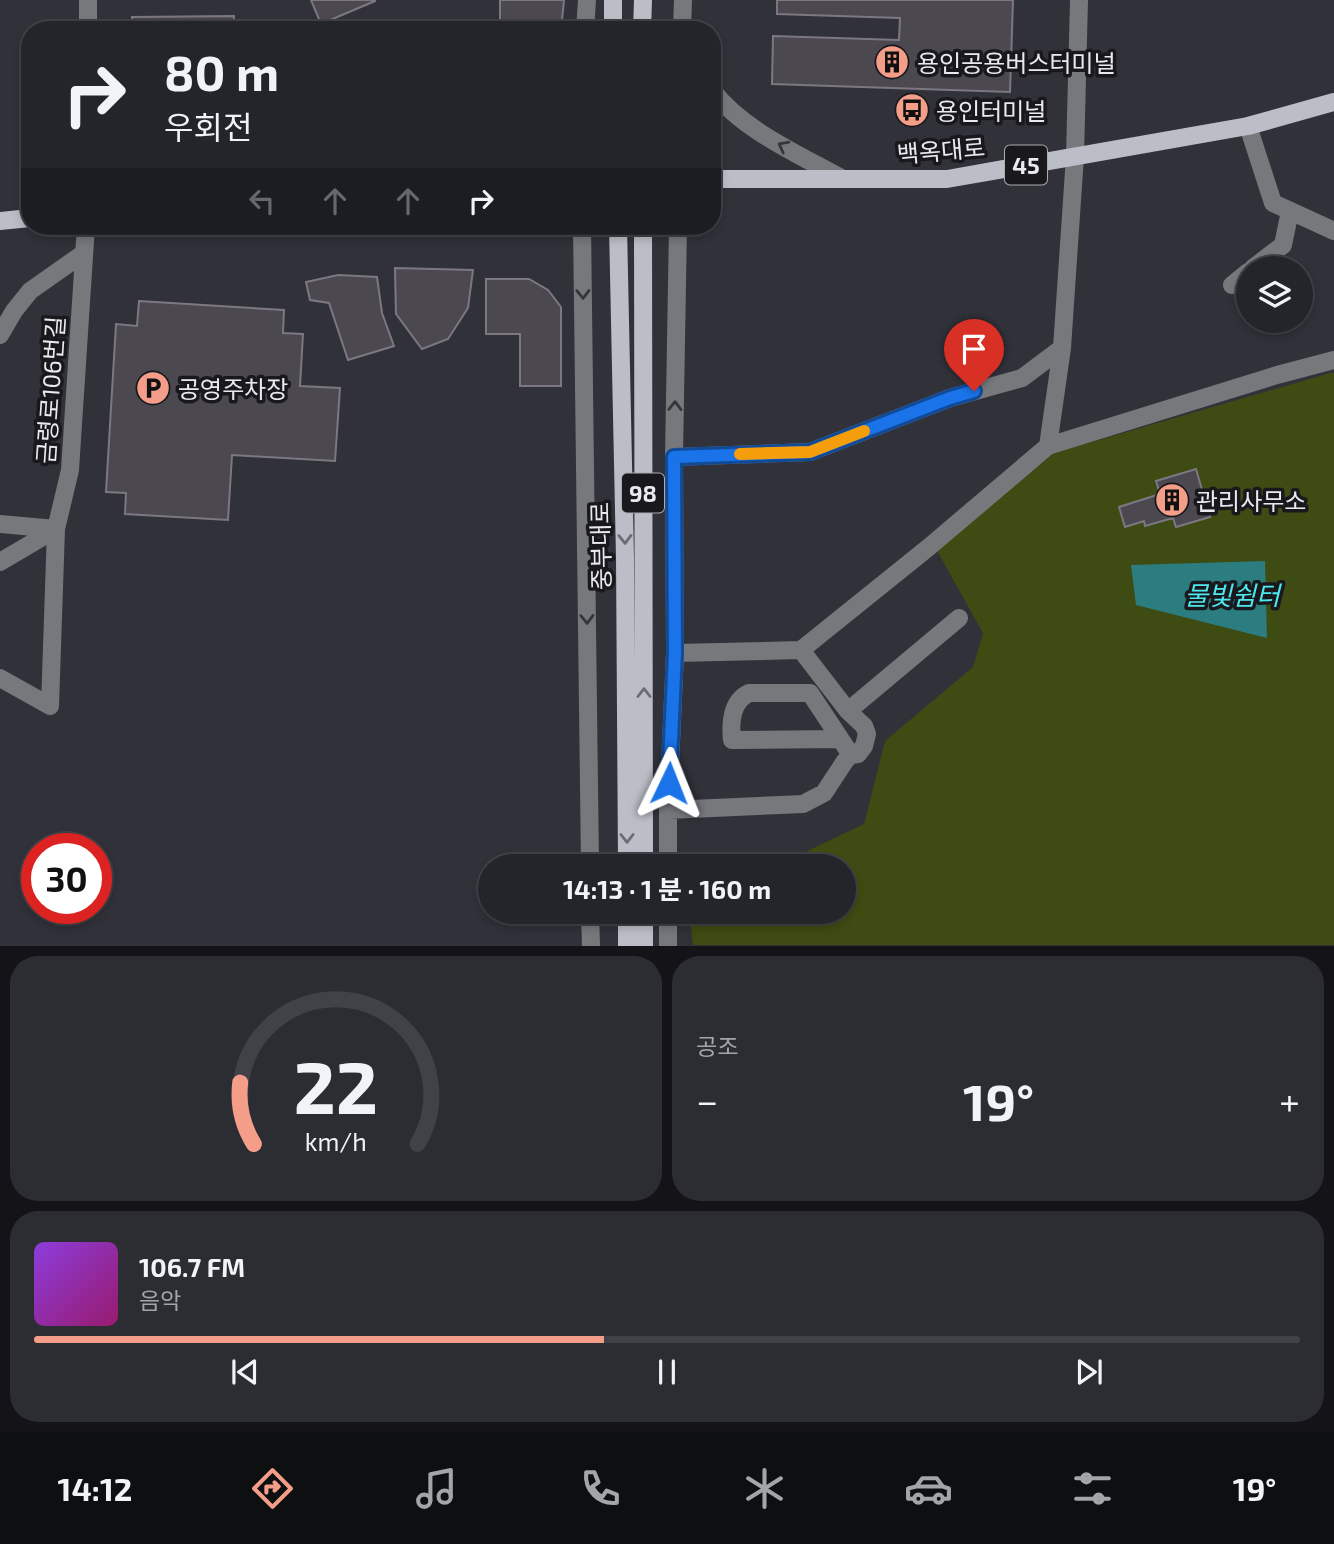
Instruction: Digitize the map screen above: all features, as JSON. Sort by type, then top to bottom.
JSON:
[{"type":"main road","name":"백옥대로","points":[[721,179],[947,179],[1248,126],[1334,102]]},
{"type":"main road","points":[[0,221],[21,219]]},
{"type":"main road","name":"중부대로","points":[[618,235],[625,558],[635,761],[643,854]]},
{"type":"main road","name":"중부대로","points":[[628,854],[635,761],[643,235]]},
{"type":"main road","points":[[627,924],[627,946]]},
{"type":"main road","points":[[644,924],[644,946]]},
{"type":"street","points":[[88,0],[88,21]]},
{"type":"street","points":[[586,21],[587,0]]},
{"type":"street","points":[[682,0],[682,21]]},
{"type":"street","points":[[1048,446],[1062,348],[1075,156],[1079,0]]},
{"type":"street","points":[[721,100],[738,118],[764,136],[843,179]]},
{"type":"street","points":[[1248,126],[1272,203],[1334,231]]},
{"type":"street","points":[[1269,256],[1283,245],[1290,211]]},
{"type":"street","name":"금령로106번길","points":[[0,678],[50,706],[56,529],[70,470],[85,235]]},
{"type":"street","points":[[582,235],[590,854]]},
{"type":"street","points":[[668,854],[675,653],[674,457],[678,235]]},
{"type":"street","name":"금령로106번길","points":[[0,335],[30,291],[84,253]]},
{"type":"street","points":[[1231,285],[1236,281]]},
{"type":"street","points":[[674,457],[810,452],[950,398],[1021,378],[1062,348]]},
{"type":"street","points":[[675,653],[801,650],[1048,446],[1334,360]]},
{"type":"street","points":[[0,524],[56,529]]},
{"type":"street","points":[[0,562],[56,529]]},
{"type":"street","points":[[848,711],[959,618]]},
{"type":"street","points":[[668,810],[803,804],[824,793],[845,761],[851,755],[858,754],[864,746],[867,734],[864,726],[848,711],[801,650]]},
{"type":"street","points":[[840,739],[732,740],[731,717],[741,697],[750,693],[810,694],[851,755]]},
{"type":"street","points":[[590,924],[591,946]]},
{"type":"street","points":[[667,946],[668,924]]},
{"type":"green space","points":[[1334,373],[1334,945],[693,945],[690,924],[856,924],[856,854],[801,854],[864,824],[885,741],[973,667],[983,633],[936,549],[1054,453]]},
{"type":"water","name":"물빛쉼터","points":[[1265,561],[1267,638],[1136,605],[1131,565]]},
{"type":"building","points":[[311,0],[375,0],[328,21],[320,21]]},
{"type":"building","points":[[500,0],[564,0],[562,21],[500,21]]},
{"type":"building","name":"용인공용버스터미널","points":[[777,0],[1013,0],[1010,92],[772,84],[773,36],[899,40],[900,18],[777,14]]},
{"type":"building","points":[[234,16],[234,21],[132,21],[132,17]]},
{"type":"building","points":[[395,268],[473,270],[468,308],[448,339],[422,349],[396,314]]},
{"type":"building","points":[[338,275],[377,277],[382,313],[394,346],[348,360],[329,303],[310,300],[306,282]]},
{"type":"building","points":[[486,279],[529,279],[548,290],[561,307],[561,386],[520,386],[520,334],[486,334]]},
{"type":"building","points":[[139,301],[284,310],[283,333],[303,334],[300,386],[340,388],[335,461],[232,455],[228,520],[125,514],[126,493],[106,492],[116,324],[137,326]]},
{"type":"building","name":"관리사무소","points":[[1196,469],[1210,517],[1176,527],[1173,518],[1145,526],[1144,521],[1125,527],[1119,507],[1160,494],[1156,481]]},
{"type":"slow traffic","points":[[740,454],[810,452],[864,431]]},
{"type":"place","name":"용인공용버스터미널","points":[[892,62]]},
{"type":"place","name":"용인터미널","points":[[912,110]]},
{"type":"place","name":"공영주차장","points":[[153,388]]},
{"type":"place","name":"관리사무소","points":[[1172,500]]},
{"type":"route","points":[[669,783],[675,653],[674,457],[810,452],[974,391]]}]
